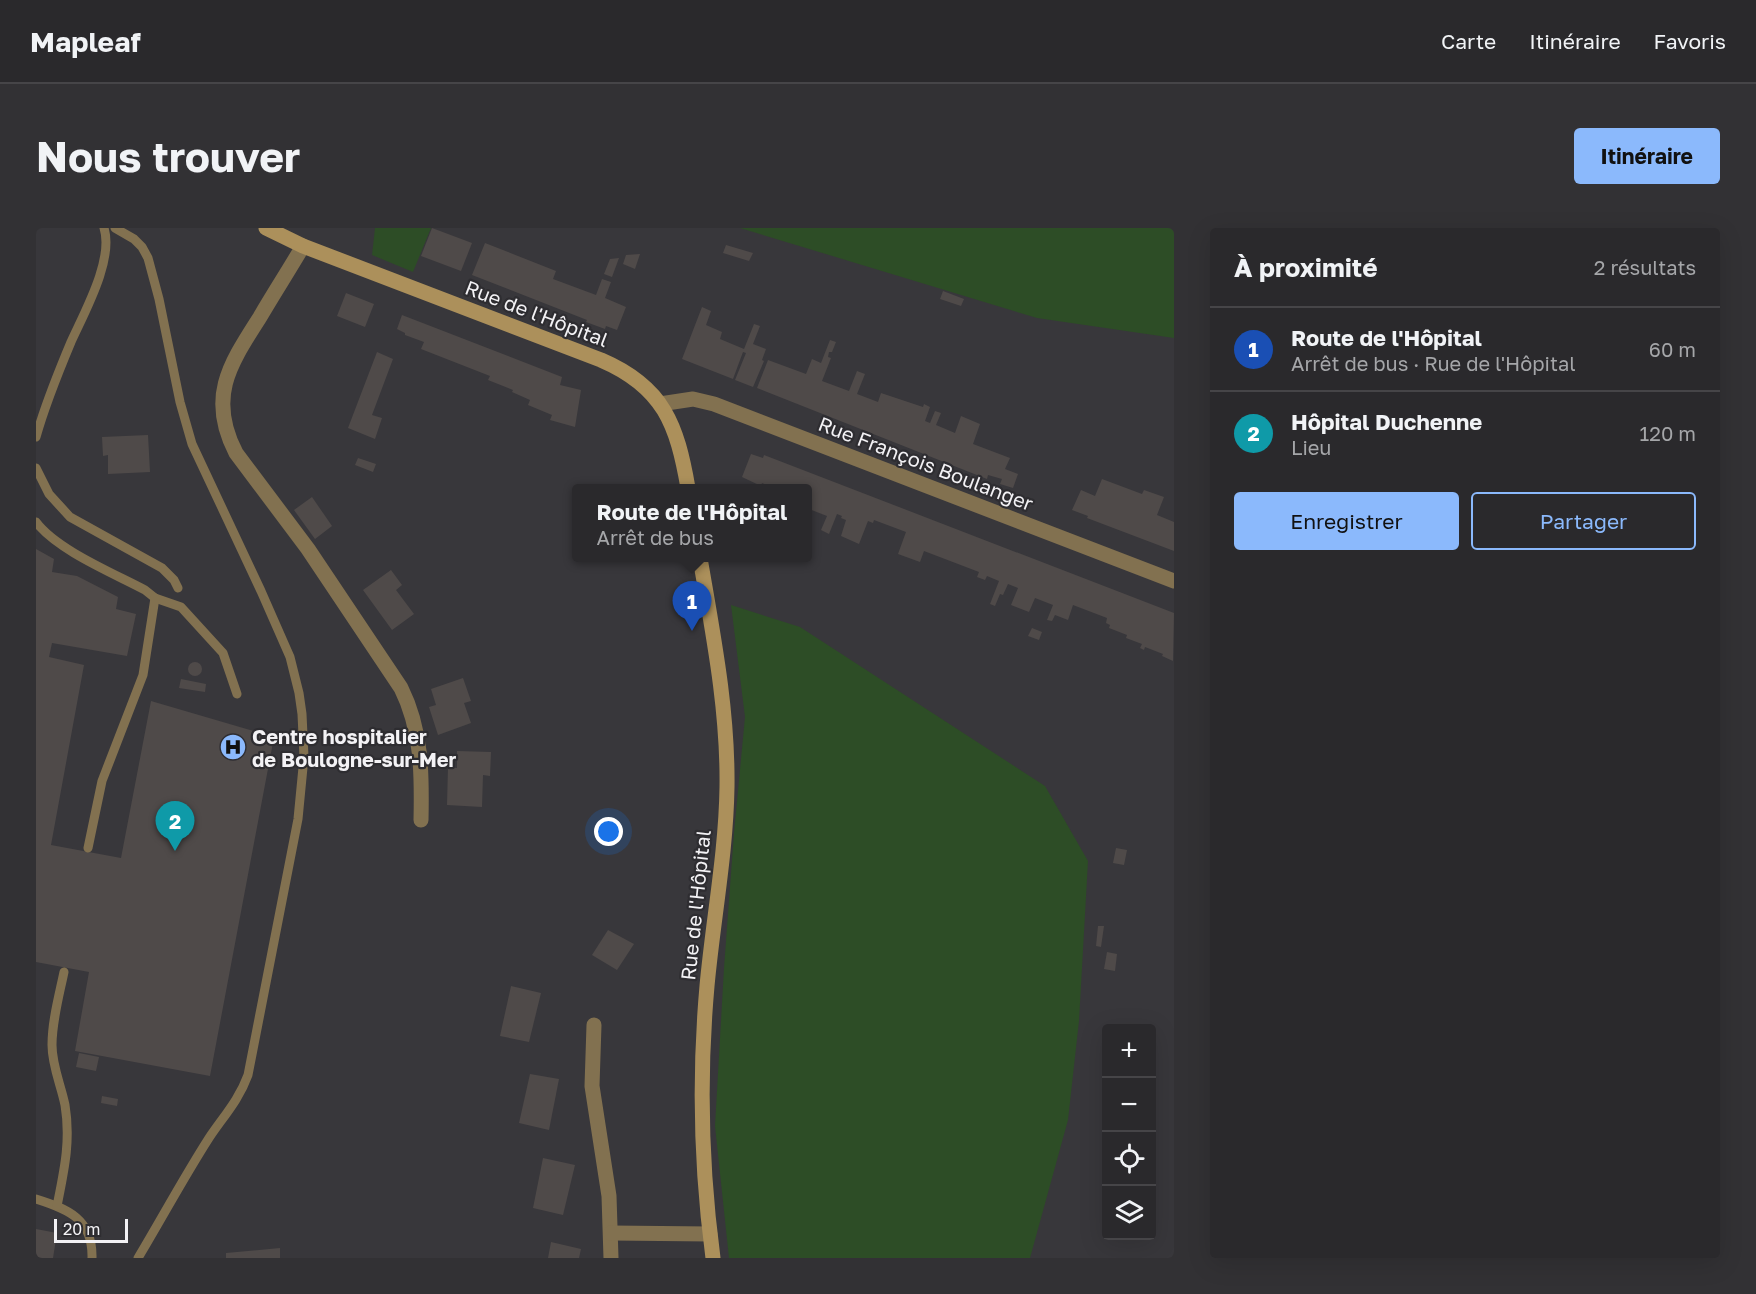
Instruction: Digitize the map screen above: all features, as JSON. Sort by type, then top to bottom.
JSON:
[{"type":"street","points":[[266,228],[303,246],[232,364],[223,391],[223,416],[230,442],[236,453],[308,549],[401,688],[418,734],[422,783],[421,820]]},
{"type":"street","name":"Rue de l'Hôpital","points":[[303,246],[616,367],[640,382],[668,416],[677,440],[687,484]]},
{"type":"street","name":"Rue François Boulanger","points":[[660,404],[693,399],[714,404],[1174,581]]},
{"type":"street","name":"Rue de l'Hôpital","points":[[701,562],[721,680],[727,763],[724,846],[707,984],[703,1056],[704,1156],[713,1258]]},
{"type":"street","points":[[594,1025],[592,1086],[607,1177],[611,1258]]},
{"type":"street","points":[[611,1233],[710,1234]]},
{"type":"lane","points":[[36,437],[50,395],[102,270],[104,228]]},
{"type":"lane","points":[[115,228],[134,239],[148,258],[159,299],[180,402],[192,444],[290,657],[299,693],[304,735],[303,777],[298,819],[248,1075],[234,1104],[209,1138],[138,1258]]},
{"type":"lane","points":[[36,468],[48,494],[70,518],[162,568],[174,580],[178,588]]},
{"type":"lane","points":[[36,522],[44,532],[62,546],[145,590],[154,598],[181,607],[223,653],[237,694]]},
{"type":"lane","points":[[88,848],[102,781],[143,675],[154,598]]},
{"type":"lane","points":[[57,1206],[68,1153],[68,1126],[52,1046],[54,1019],[64,972]]},
{"type":"lane","points":[[36,1199],[57,1206],[78,1217],[91,1242],[92,1258]]},
{"type":"green space","points":[[375,228],[431,228],[413,272],[372,255]]},
{"type":"green space","points":[[740,228],[1174,228],[1174,338],[1037,318]]},
{"type":"green space","points":[[731,605],[800,627],[1045,786],[1088,861],[1079,1021],[1068,1120],[1030,1258],[729,1258],[715,1126],[724,968],[745,717]]},
{"type":"building","points":[[432,228],[472,243],[461,271],[421,256]]},
{"type":"building","points":[[485,243],[556,271],[553,279],[596,295],[602,279],[611,282],[605,298],[626,307],[617,330],[606,326],[605,329],[586,322],[587,320],[472,275]]},
{"type":"building","points":[[726,245],[753,253],[749,261],[723,253]]},
{"type":"building","points":[[640,254],[635,269],[623,264],[626,255]]},
{"type":"building","points":[[619,258],[612,277],[604,274],[610,259]]},
{"type":"building","points":[[943,291],[964,299],[961,306],[940,299]]},
{"type":"building","points":[[346,293],[374,304],[365,327],[337,316]]},
{"type":"building","points":[[702,307],[711,311],[706,325],[722,332],[720,339],[744,349],[754,324],[760,326],[753,344],[766,349],[762,360],[764,361],[753,387],[735,380],[746,353],[743,352],[733,379],[682,359]]},
{"type":"building","points":[[402,315],[562,377],[560,385],[581,390],[575,427],[550,420],[552,415],[528,405],[530,400],[512,392],[513,390],[488,380],[490,376],[421,349],[424,342],[405,335],[397,329]]},
{"type":"building","points":[[830,340],[836,342],[832,352],[829,352],[828,357],[831,358],[822,381],[849,391],[857,371],[865,374],[857,394],[878,402],[881,393],[923,407],[924,404],[930,407],[925,421],[930,423],[935,411],[941,413],[936,425],[955,433],[961,416],[980,424],[973,444],[1010,458],[1005,469],[1018,474],[1013,488],[1000,484],[1002,479],[988,475],[987,479],[757,388],[768,360],[806,374],[812,359],[821,363]]},
{"type":"building","points":[[377,352],[393,359],[372,415],[382,418],[375,439],[348,428]]},
{"type":"building","points":[[148,435],[150,472],[108,474],[108,455],[103,456],[102,437]]},
{"type":"building","points":[[751,454],[763,458],[764,455],[1174,613],[1173,661],[1162,656],[1163,654],[1145,647],[1144,650],[1140,648],[1142,644],[1109,628],[1110,625],[1106,623],[1107,618],[1073,605],[1068,620],[1055,615],[1052,621],[1047,620],[1053,605],[1035,598],[1029,612],[1011,605],[1018,588],[1008,584],[1003,595],[1000,594],[995,606],[990,604],[999,581],[987,576],[985,580],[977,577],[979,572],[924,551],[920,562],[898,554],[906,532],[874,520],[873,523],[868,521],[859,544],[841,536],[846,520],[837,514],[829,534],[821,530],[827,516],[812,510],[812,484],[757,484],[742,477]]},
{"type":"building","points":[[358,458],[376,464],[373,472],[355,465]]},
{"type":"building","points":[[1102,479],[1142,494],[1144,490],[1164,497],[1157,515],[1174,522],[1174,551],[1087,518],[1088,516],[1072,510],[1081,490],[1095,496]]},
{"type":"building","points":[[312,497],[332,526],[315,539],[294,510]]},
{"type":"building","points":[[36,549],[54,559],[52,572],[77,576],[118,597],[116,609],[136,614],[127,656],[52,643],[49,657],[84,665],[51,845],[121,858],[151,701],[274,737],[210,1076],[75,1051],[89,972],[36,962]]},
{"type":"building","points":[[391,570],[402,585],[396,590],[414,614],[392,630],[363,590]]},
{"type":"building","points":[[1032,628],[1042,632],[1039,640],[1028,636]]},
{"type":"building","points":[[192,662],[198,662],[202,669],[198,676],[192,676],[188,672],[188,666]]},
{"type":"building","points":[[463,678],[471,701],[464,703],[471,723],[438,735],[429,707],[436,705],[431,689]]},
{"type":"building","points":[[181,679],[206,684],[205,692],[179,688]]},
{"type":"building","points":[[457,751],[491,752],[490,776],[483,775],[482,807],[447,805],[448,767],[457,768]]},
{"type":"building","points":[[1116,848],[1127,850],[1124,865],[1113,863]]},
{"type":"building","points":[[1098,926],[1104,926],[1101,947],[1096,946]]},
{"type":"building","points":[[608,930],[634,944],[617,970],[592,955]]},
{"type":"building","points":[[1107,952],[1117,954],[1115,971],[1104,969]]},
{"type":"building","points":[[511,986],[541,993],[529,1042],[500,1036]]},
{"type":"building","points":[[79,1053],[99,1057],[96,1071],[76,1067]]},
{"type":"building","points":[[530,1074],[559,1079],[549,1130],[519,1123]]},
{"type":"building","points":[[102,1096],[118,1099],[117,1106],[101,1103]]},
{"type":"building","points":[[543,1158],[575,1165],[563,1215],[533,1208]]},
{"type":"building","points":[[36,1229],[57,1233],[53,1258],[36,1258]]},
{"type":"building","points":[[551,1242],[581,1249],[579,1258],[548,1258]]},
{"type":"building","points":[[280,1248],[280,1258],[226,1258],[226,1253]]},
{"type":"place","name":"Route de l'Hôpital","points":[[692,631]]},
{"type":"place","name":"Centre hospitalier de Boulogne-sur-Mer","points":[[233,747]]},
{"type":"place","name":"Hôpital Duchenne","points":[[175,851]]}]
